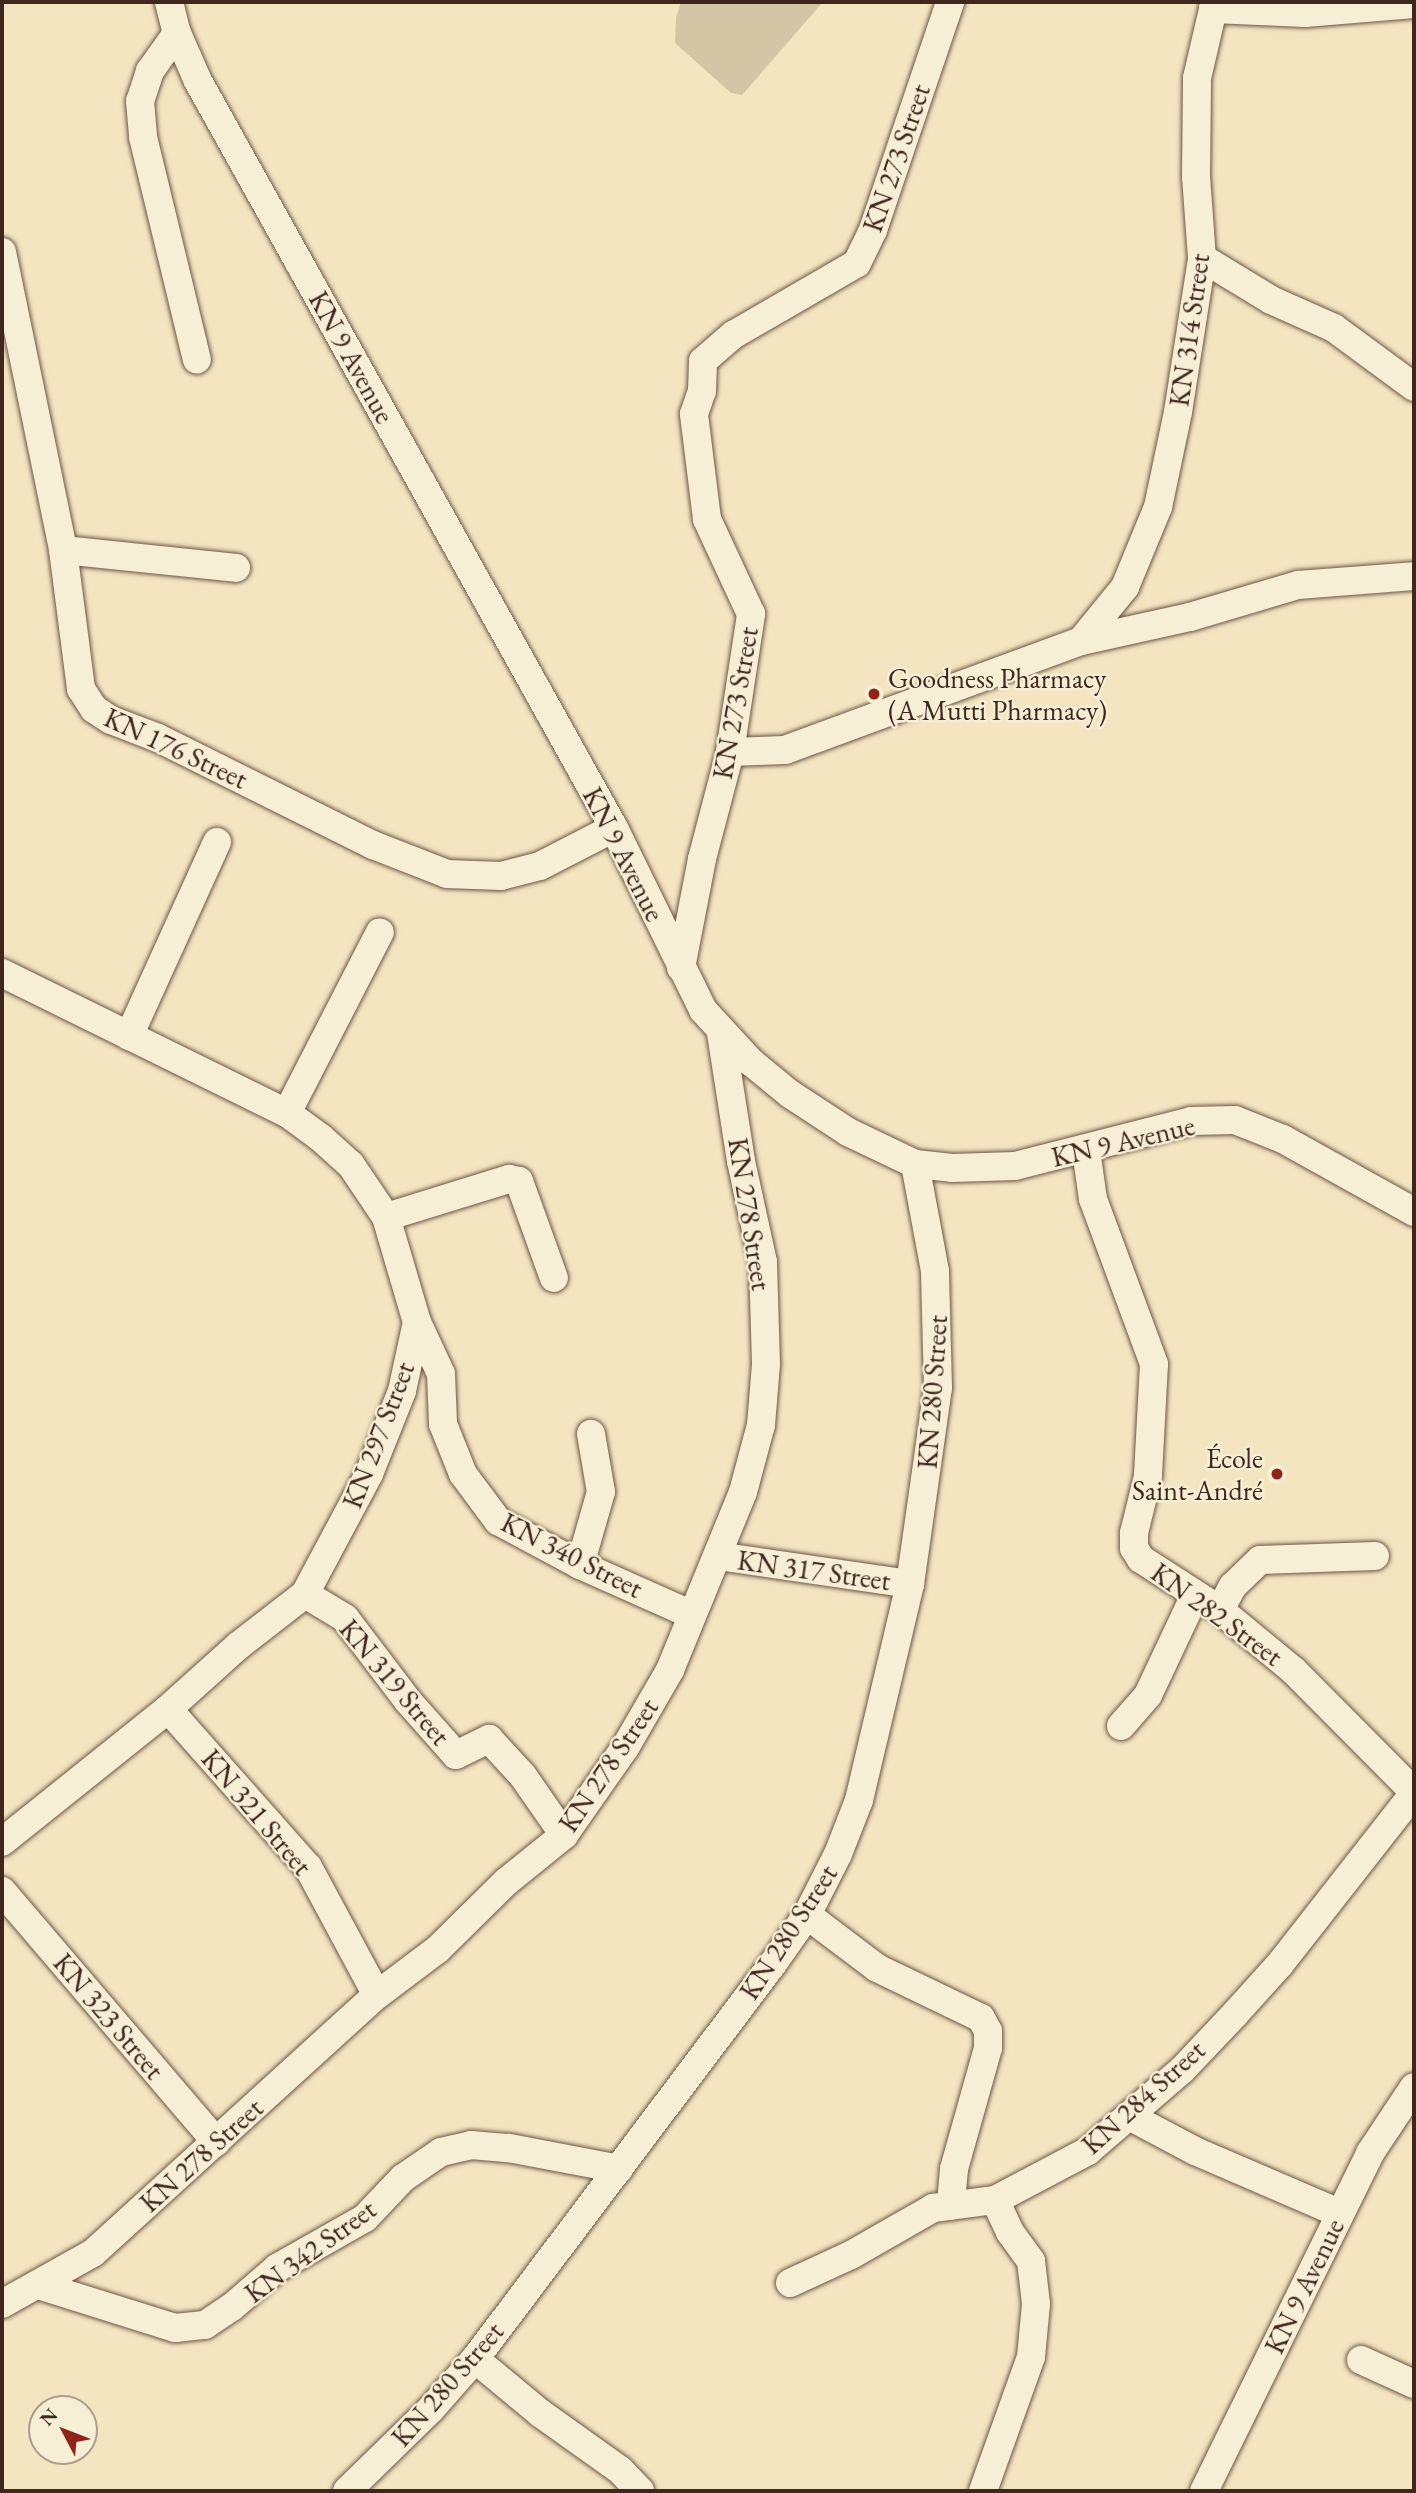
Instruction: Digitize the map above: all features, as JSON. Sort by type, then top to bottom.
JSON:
[{"type":"street","name":"KN 9 Avenue","points":[[169,2],[177,33],[205,94],[614,828],[681,968],[703,1010],[721,1033],[790,1094],[848,1132],[915,1164],[952,1168],[1015,1166],[1191,1121],[1235,1120],[1283,1139],[1414,1212]]},
{"type":"street","name":"KN 273 Street","points":[[681,968],[702,859],[730,752],[751,614],[707,519],[694,414],[702,391],[703,361],[733,335],[857,263],[873,230],[950,2]]},
{"type":"street","points":[[1218,6],[1305,13],[1414,4]]},
{"type":"street","name":"KN 314 Street","points":[[1081,641],[1125,587],[1158,507],[1178,412],[1202,258],[1195,122],[1197,78],[1218,6]]},
{"type":"street","points":[[177,33],[150,71],[140,101],[143,136],[197,360]]},
{"type":"street","name":"KN 176 Street","points":[[2,251],[63,550],[81,689],[94,709],[111,720],[159,738],[373,845],[447,874],[501,876],[540,866],[614,828]]},
{"type":"street","points":[[1202,258],[1271,300],[1334,328],[1414,387]]},
{"type":"street","points":[[63,550],[236,568]]},
{"type":"street","points":[[730,752],[785,750],[1081,641],[1190,617],[1298,585],[1414,576]]},
{"type":"street","points":[[129,1036],[217,842]]},
{"type":"street","points":[[287,1114],[380,932]]},
{"type":"street","name":"KN 297 Street","points":[[2,973],[287,1114],[351,1164],[386,1217],[417,1322],[402,1391],[369,1475],[305,1594],[238,1646],[168,1709],[2,1842]]},
{"type":"street","name":"KN 278 Street","points":[[3,2302],[93,2253],[377,1995],[438,1950],[506,1882],[564,1835],[626,1746],[670,1670],[690,1614],[718,1556],[743,1492],[761,1424],[766,1364],[763,1262],[741,1161],[721,1033]]},
{"type":"street","name":"KN 282 Street","points":[[1086,1150],[1093,1199],[1154,1364],[1147,1476],[1134,1533],[1134,1548],[1141,1559],[1220,1610],[1293,1671],[1414,1793]]},
{"type":"street","name":"KN 280 Street","points":[[347,2491],[431,2409],[475,2358],[807,1915],[838,1854],[859,1800],[911,1584],[937,1388],[939,1317],[935,1271],[915,1164]]},
{"type":"street","points":[[386,1217],[509,1179],[519,1181],[554,1278]]},
{"type":"street","name":"KN 340 Street","points":[[417,1322],[442,1374],[443,1424],[463,1474],[498,1521],[580,1565],[690,1614]]},
{"type":"street","points":[[580,1565],[601,1492],[591,1434]]},
{"type":"street","name":"KN 317 Street","points":[[718,1556],[911,1584]]},
{"type":"street","points":[[1220,1610],[1233,1586],[1261,1560],[1375,1556]]},
{"type":"street","name":"KN 319 Street","points":[[305,1594],[345,1618],[408,1701],[456,1755],[489,1739],[523,1776],[564,1835]]},
{"type":"street","points":[[1121,1726],[1148,1695],[1195,1595]]},
{"type":"street","name":"KN 321 Street","points":[[168,1709],[308,1867],[377,1995]]},
{"type":"street","name":"KN 284 Street","points":[[995,2200],[1088,2151],[1182,2070],[1280,1964],[1414,1793]]},
{"type":"street","name":"KN 323 Street","points":[[2,1891],[216,2142]]},
{"type":"street","points":[[807,1915],[877,1968],[981,2018],[988,2031],[988,2048],[954,2169],[951,2206]]},
{"type":"street","name":"KN 9 Avenue","points":[[1204,2491],[1303,2295],[1339,2213],[1370,2153],[1414,2087]]},
{"type":"street","points":[[1129,2116],[1206,2156],[1339,2213]]},
{"type":"street","name":"KN 342 Street","points":[[38,2284],[175,2328],[205,2325],[232,2307],[277,2269],[365,2218],[403,2178],[441,2152],[471,2145],[509,2148],[619,2169]]},
{"type":"street","points":[[790,2283],[851,2255],[933,2208],[995,2200],[1010,2232],[1031,2261],[1036,2304],[1031,2357],[983,2491]]},
{"type":"street","points":[[475,2358],[540,2413],[620,2470],[640,2491]]},
{"type":"street","points":[[1362,2360],[1414,2384]]},
{"type":"shaded area","points":[[681,2],[823,2],[742,95],[731,93],[675,43],[676,18]]},
{"type":"place","name":"Goodness Pharmacy (A Mutti Pharmacy)","points":[[874,694]]},
{"type":"place","name":"École Saint-André","points":[[1277,1474]]}]
